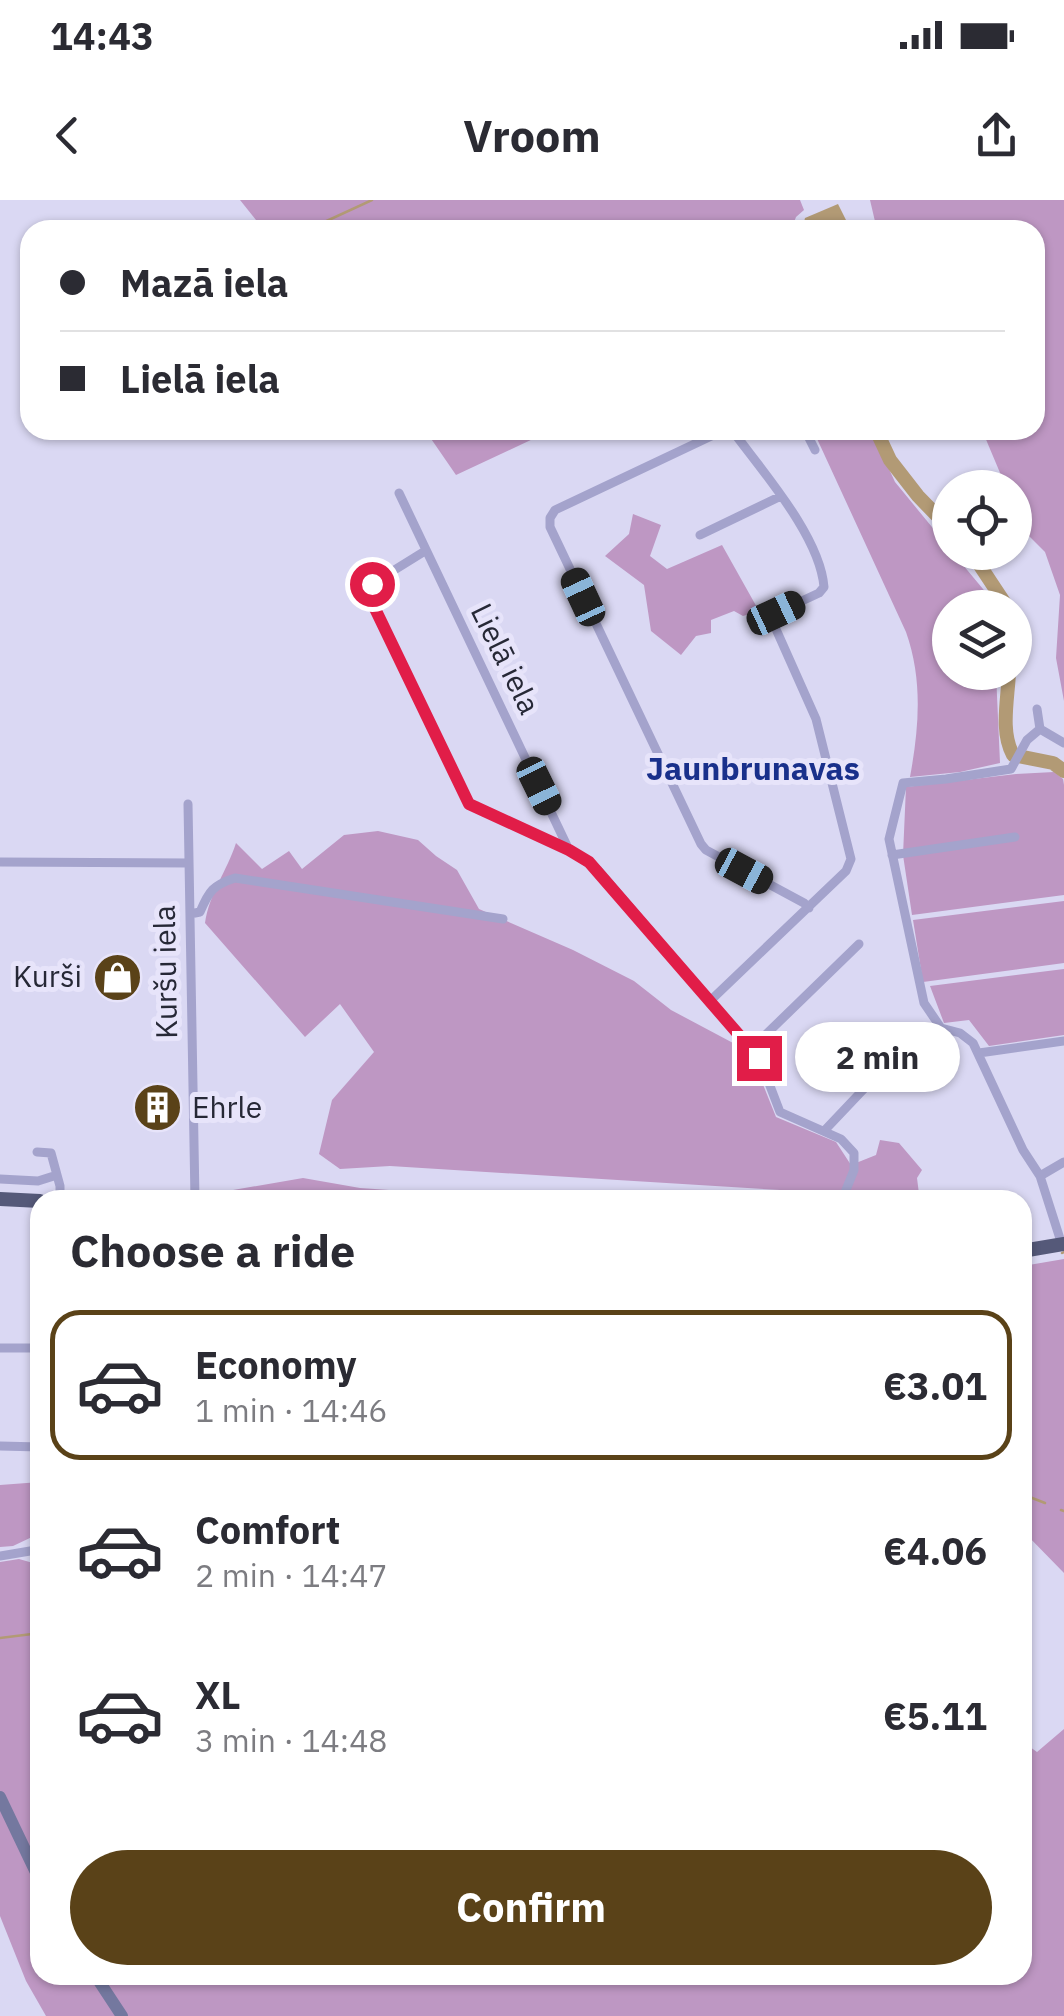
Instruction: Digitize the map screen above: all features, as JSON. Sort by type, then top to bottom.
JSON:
[{"type":"main road","points":[[0,1200],[30,1201]]},
{"type":"main road","points":[[1032,1250],[1063,1245]]},
{"type":"main road","points":[[0,1797],[30,1859]]},
{"type":"main road","points":[[102,1985],[122,2016]]},
{"type":"street","points":[[706,440],[555,510],[550,526],[701,844],[809,908]]},
{"type":"street","points":[[710,1001],[846,871],[851,851],[816,719],[772,618],[819,593],[824,587],[823,578],[810,542],[736,440]]},
{"type":"street","points":[[810,440],[815,450]]},
{"type":"street","name":"Lielā iela","points":[[399,493],[569,850],[598,870],[752,1048],[780,1112],[826,1130]]},
{"type":"street","points":[[700,535],[780,496]]},
{"type":"street","points":[[425,551],[367,587],[417,697],[469,804],[569,850]]},
{"type":"street","points":[[1036,709],[1040,728],[1064,743]]},
{"type":"street","points":[[1040,728],[1011,769],[904,783],[889,839],[924,1003],[941,1028],[968,1037],[979,1053],[1023,1150],[1040,1176],[1063,1245]]},
{"type":"street","name":"Kuršu iela","points":[[188,804],[195,1190]]},
{"type":"street","points":[[892,854],[1016,836]]},
{"type":"street","points":[[0,862],[190,863]]},
{"type":"street","points":[[190,914],[200,912],[207,895],[218,883],[235,878],[503,919]]},
{"type":"street","points":[[752,1048],[859,944]]},
{"type":"street","points":[[979,1053],[1064,1041]]},
{"type":"street","points":[[846,1190],[854,1170],[854,1153],[826,1130],[880,1073]]},
{"type":"street","points":[[36,1152],[51,1153],[59,1190]]},
{"type":"street","points":[[1040,1176],[1064,1162]]},
{"type":"street","points":[[0,1179],[38,1181],[57,1175]]},
{"type":"street","points":[[0,1348],[30,1348]]},
{"type":"street","points":[[0,1446],[30,1447]]},
{"type":"street","points":[[0,1556],[30,1551]]},
{"type":"shaded area","points":[[240,200],[800,200],[804,210],[795,220],[256,220]]},
{"type":"shaded area","points":[[870,200],[1064,200],[1064,701],[1056,658],[1060,595],[1045,552],[1032,539],[1032,470],[999,470],[986,440],[1045,440],[1045,220],[875,220]]},
{"type":"shaded area","points":[[838,204],[846,220],[804,220]]},
{"type":"shaded area","points":[[432,440],[531,440],[456,475]]},
{"type":"shaded area","points":[[818,440],[876,440],[895,482],[932,527],[932,570],[967,570],[984,590],[932,590],[932,690],[997,690],[1000,763],[910,777],[918,704],[911,650]]},
{"type":"shaded area","points":[[633,514],[661,525],[650,556],[667,569],[722,545],[759,611],[743,616],[734,611],[711,620],[711,633],[696,636],[681,655],[651,631],[644,585],[605,556],[629,534]]},
{"type":"shaded area","points":[[1054,772],[1064,785],[1064,895],[912,915],[903,855],[906,787]]},
{"type":"shaded area","points":[[378,831],[418,840],[457,870],[479,909],[634,981],[671,1010],[750,1052],[776,1117],[836,1142],[851,1165],[876,1155],[880,1140],[899,1143],[922,1170],[917,1178],[918,1190],[780,1190],[390,1166],[340,1169],[319,1154],[332,1100],[374,1052],[340,1004],[305,1037],[205,923],[236,843],[262,869],[289,851],[302,869],[344,835]]},
{"type":"shaded area","points":[[1064,901],[1064,963],[923,982],[913,920]]},
{"type":"shaded area","points":[[1064,969],[1064,1035],[989,1046],[969,1020],[944,1023],[930,986]]},
{"type":"shaded area","points":[[303,1178],[389,1190],[233,1190]]},
{"type":"shaded area","points":[[1064,1259],[1064,1573],[1032,1540],[1032,1264]]},
{"type":"shaded area","points":[[30,1483],[30,1538],[13,1546],[0,1547],[0,1485]]},
{"type":"shaded area","points":[[19,1559],[30,1562],[30,1985],[1032,1985],[1032,1748],[1037,1752],[1064,1729],[1064,2016],[46,2016],[26,1981],[0,1916],[0,1562]]},
{"type":"waterway","points":[[329,220],[372,200]]},
{"type":"waterway","points":[[881,440],[890,460],[932,510]]},
{"type":"waterway","points":[[983,570],[996,590]]},
{"type":"waterway","points":[[1008,690],[1006,725],[1013,755],[1053,763],[1064,771]]},
{"type":"waterway","points":[[1032,1498],[1045,1503]]},
{"type":"waterway","points":[[0,1638],[30,1634]]},
{"type":"place","name":"Kurši","points":[[117,977]]},
{"type":"place","name":"Ehrle","points":[[157,1108]]},
{"type":"district","name":"Jaunbrunavas","points":[[753,769]]},
{"type":"route","points":[[372,584],[367,592],[469,804],[589,862],[759,1058]]}]
